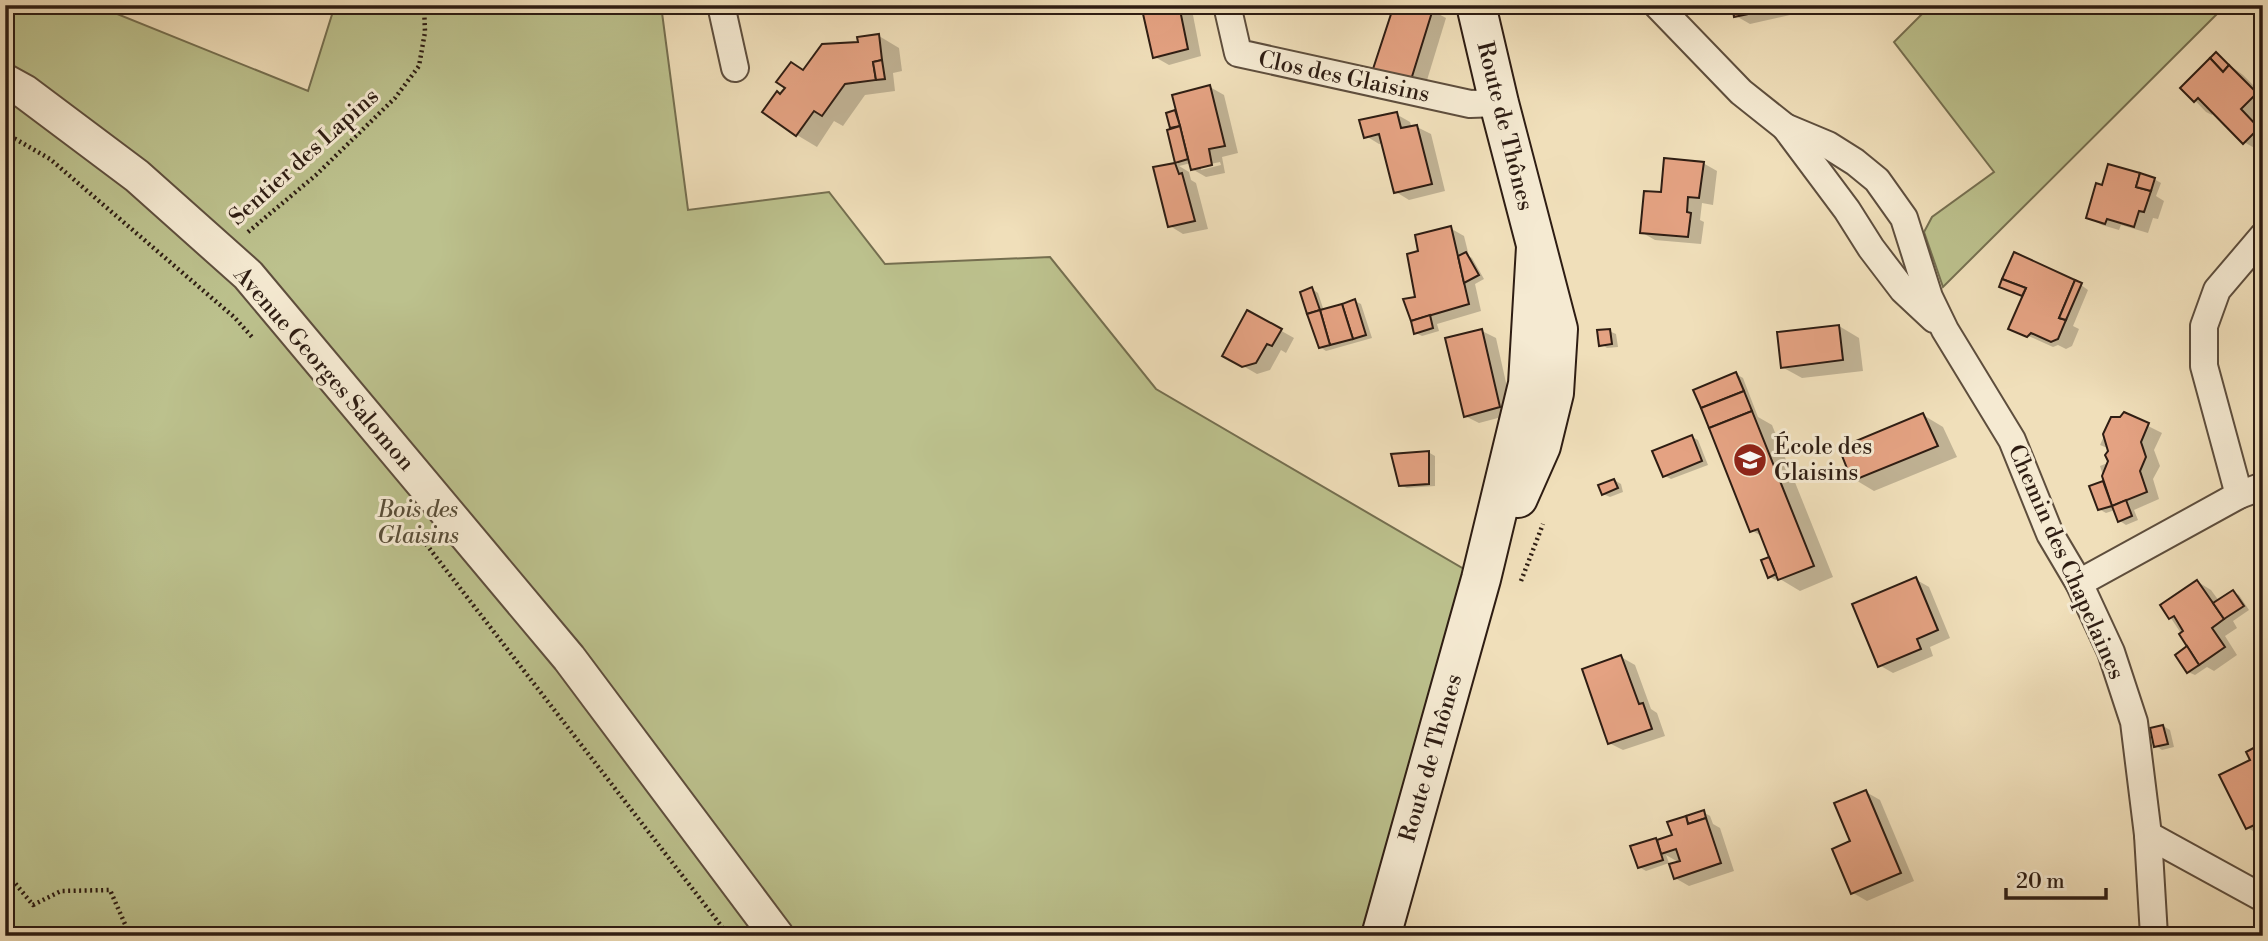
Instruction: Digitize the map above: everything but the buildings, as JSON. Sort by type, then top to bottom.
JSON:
[{"type":"main road","name":"Route de Thônes","points":[[1381,936],[1480,579],[1541,446],[1554,393],[1558,329],[1476,5]]},
{"type":"street","points":[[721,5],[736,68]]},
{"type":"street","name":"Clos des Glaisins","points":[[1227,5],[1238,53],[1469,104],[1499,103]]},
{"type":"street","name":"Chemin des Chapelaines","points":[[1657,5],[1741,92],[1785,127],[1903,290],[1945,330]]},
{"type":"street","name":"Avenue Georges Salomon","points":[[5,81],[25,92],[137,176],[248,275],[569,658],[777,936]]},
{"type":"street","name":"Chemin des Chapelaines","points":[[1785,127],[1828,145],[1877,180],[1903,218],[1929,297],[1945,330],[2012,440],[2050,534],[2079,583],[2111,652],[2134,722],[2148,835],[2154,936]]},
{"type":"street","points":[[2079,583],[2251,491],[2204,366],[2204,326],[2217,290],[2263,236]]},
{"type":"street","points":[[2148,835],[2263,898]]},
{"type":"path","name":"Sentier des Lapins","points":[[223,252],[316,175],[395,98],[419,66],[425,32],[424,5]]},
{"type":"path","points":[[5,132],[50,159],[234,317],[260,346]]},
{"type":"path","points":[[424,542],[729,936]]},
{"type":"path","points":[[5,871],[33,905],[61,891],[110,890],[128,931],[178,936]]},
{"type":"green space","name":"Bois des Glaisins","points":[[5,5],[95,5],[308,91],[335,5],[661,5],[688,210],[829,192],[885,264],[1050,257],[1156,389],[1481,579],[1381,936],[5,936]]},
{"type":"green space","points":[[1931,5],[2226,5],[1943,287],[1924,232],[1932,217],[1994,172],[1894,42]]},
{"type":"place","name":"École des Glaisins","points":[[1750,460]]}]
